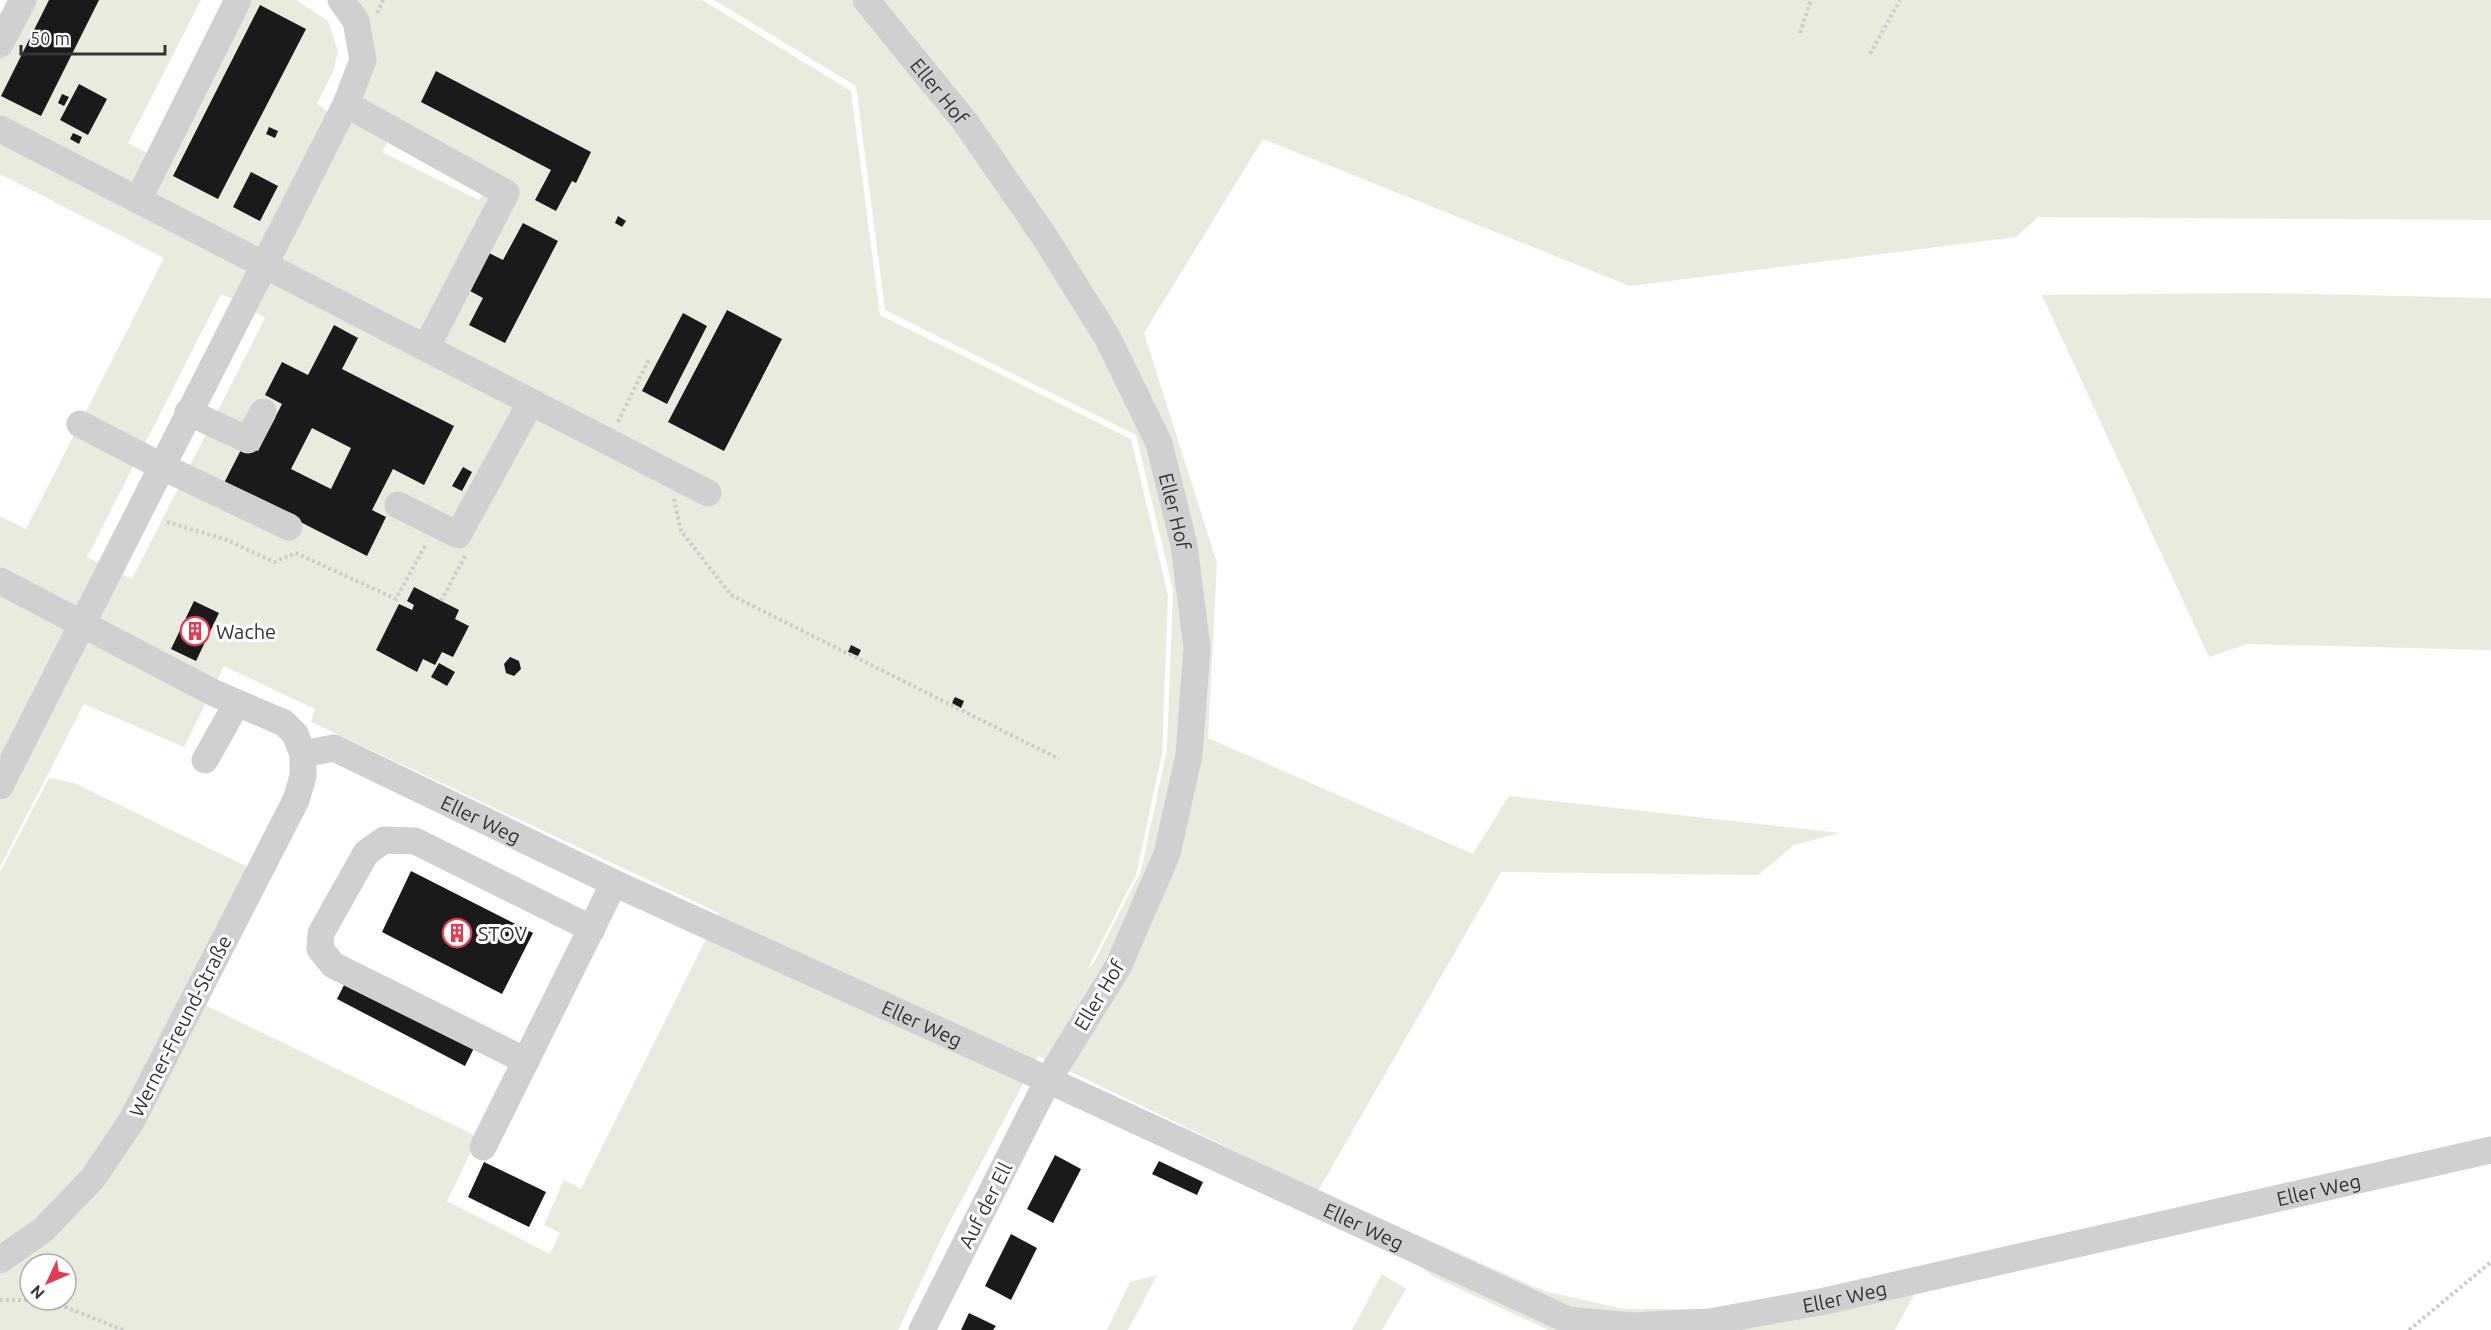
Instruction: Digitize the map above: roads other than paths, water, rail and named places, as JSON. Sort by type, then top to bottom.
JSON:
[{"type":"street","points":[[0,44],[22,0]]},
{"type":"street","points":[[138,200],[238,0]]},
{"type":"street","points":[[0,786],[346,104],[363,60],[356,21],[341,0]]},
{"type":"street","name":"Eller Hof","points":[[866,0],[966,123],[1044,236],[1107,337],[1159,443],[1185,545],[1197,648],[1189,755],[1167,854],[1118,967],[1048,1080]]},
{"type":"street","points":[[346,104],[506,193],[426,348]]},
{"type":"street","points":[[0,129],[708,493]]},
{"type":"street","points":[[398,505],[447,530],[531,402]]},
{"type":"street","points":[[188,412],[248,440],[263,412]]},
{"type":"street","points":[[80,423],[161,466],[289,527]]},
{"type":"street","points":[[0,581],[237,703],[284,723],[296,734],[303,754]]},
{"type":"street","points":[[205,760],[237,703]]},
{"type":"street","name":"Eller Weg","points":[[303,754],[334,748],[614,883],[1568,1320],[1632,1326],[1709,1322],[1825,1302],[2491,1150]]},
{"type":"street","name":"Werner-Freund-Straße","points":[[0,1260],[43,1230],[93,1178],[132,1120],[296,800],[303,776],[303,754]]},
{"type":"street","points":[[526,1061],[333,965],[320,950],[321,933],[366,853],[384,840],[416,841],[592,928]]},
{"type":"street","points":[[483,1147],[614,883]]},
{"type":"street","name":"Auf der Ell","points":[[922,1330],[1048,1080]]},
{"type":"place","name":"Wache","points":[[195,631]]},
{"type":"place","name":"STOV","points":[[457,933]]}]
